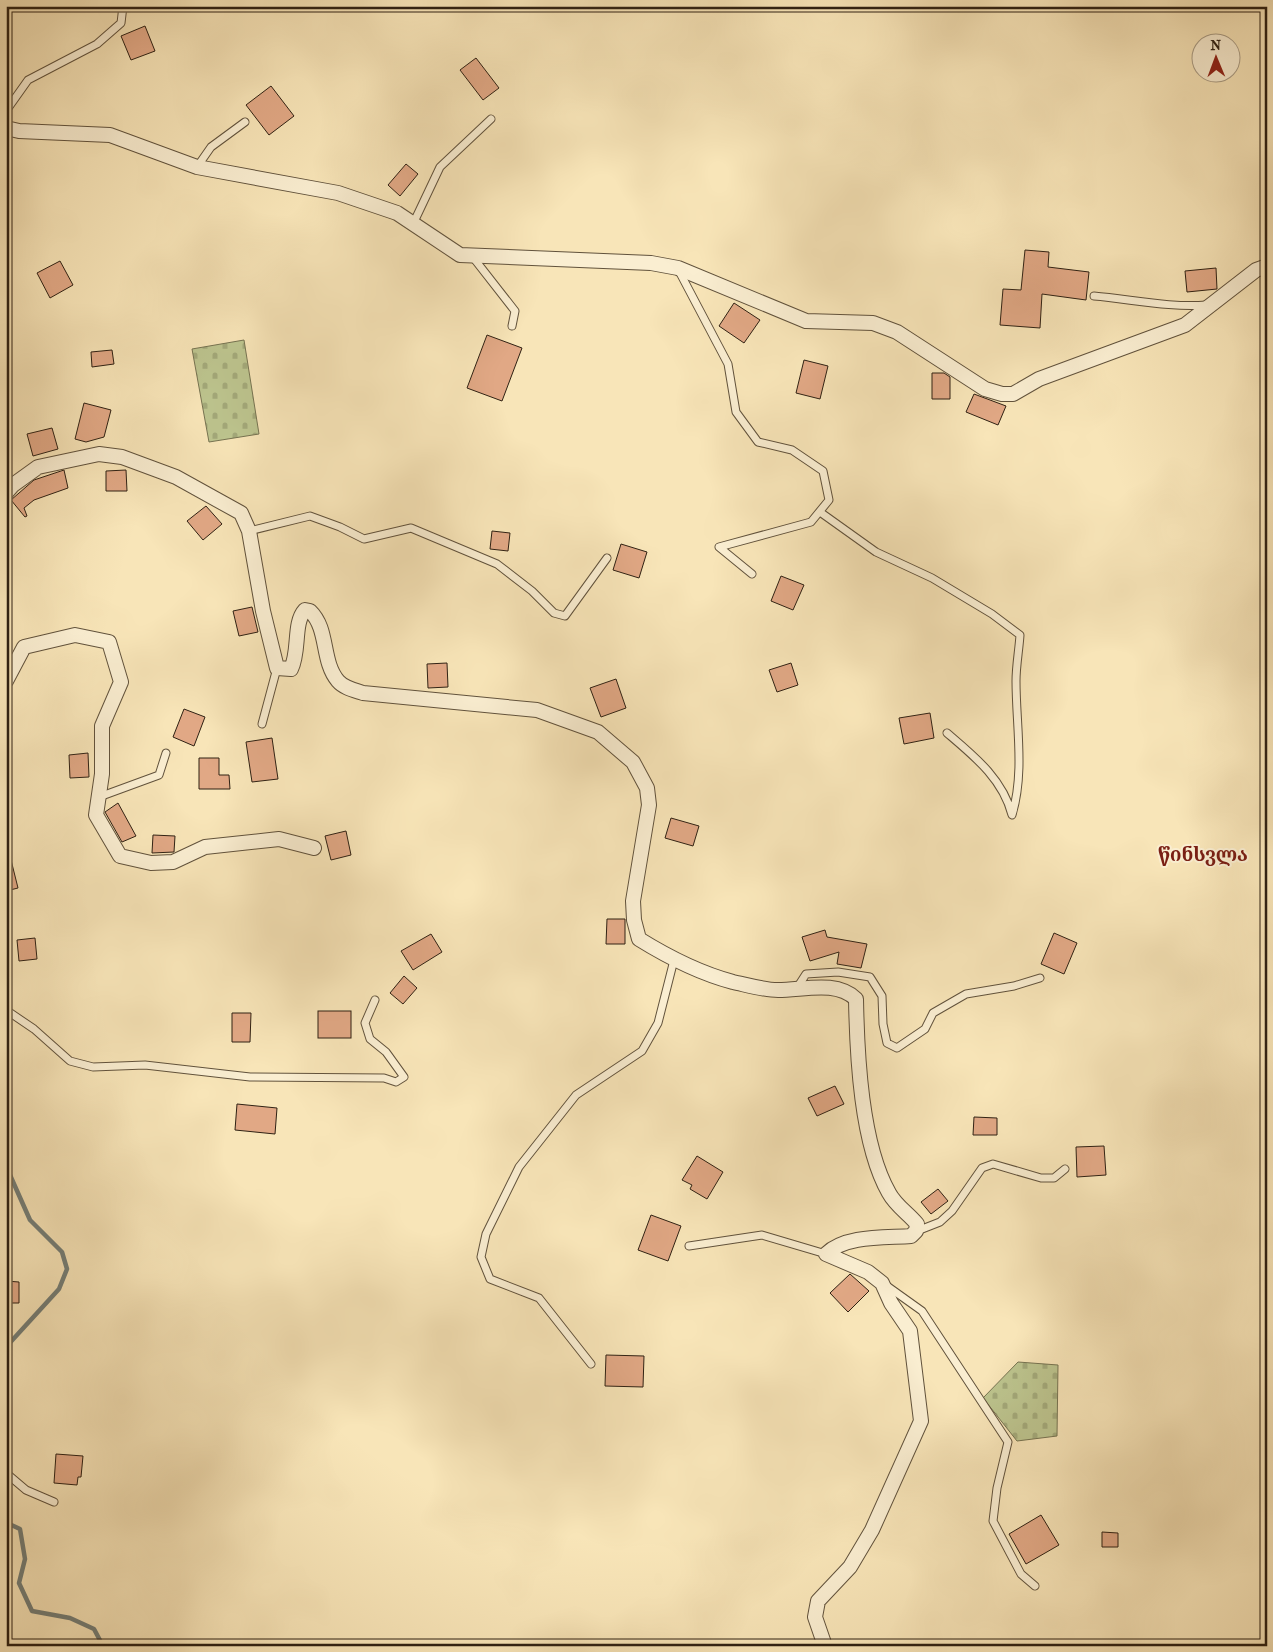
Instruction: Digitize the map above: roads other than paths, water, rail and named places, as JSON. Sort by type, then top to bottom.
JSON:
[{"type":"street","points":[[6,128],[110,135],[197,167],[338,193],[397,213],[460,255],[651,263],[678,268],[806,321],[873,323],[897,332],[985,389],[1002,394],[1013,394],[1039,379],[1185,325],[1256,270],[1267,266]]},
{"type":"street","points":[[6,493],[13,485],[38,467],[99,454],[122,457],[176,477],[240,513],[249,531],[263,611],[277,668],[292,668],[298,648],[301,615],[305,610],[310,610],[316,617],[330,665],[338,681],[347,688],[362,693],[537,710],[598,732],[632,762],[647,788],[649,805],[633,901],[634,920],[639,939],[674,960],[732,981],[777,990],[820,987],[847,991],[856,999],[859,1066],[864,1113],[876,1160],[889,1193],[900,1208],[917,1224],[916,1231],[911,1236],[850,1242],[833,1247],[826,1254],[868,1272],[882,1283],[891,1303],[910,1331],[921,1421],[872,1530],[850,1567],[818,1601],[815,1617],[825,1646]]},
{"type":"street","points":[[6,681],[24,648],[75,635],[108,642],[121,682],[102,726],[102,774],[96,815],[120,856],[151,863],[173,862],[205,847],[279,839],[314,848]]},
{"type":"lane","points":[[6,111],[28,80],[96,44],[121,23],[123,6]]},
{"type":"lane","points":[[413,224],[440,167],[491,120]]},
{"type":"lane","points":[[197,167],[211,147],[244,122]]},
{"type":"lane","points":[[472,255],[515,311],[512,326]]},
{"type":"lane","points":[[678,268],[728,364],[736,412],[758,442],[792,450],[823,471],[828,500],[811,522],[718,547],[752,574]]},
{"type":"lane","points":[[1094,296],[1154,301],[1184,307],[1212,304]]},
{"type":"lane","points":[[820,512],[876,552],[932,578],[992,614],[1020,635],[1016,680],[1019,743],[1016,801],[1012,815],[1009,801],[986,766],[947,733]]},
{"type":"lane","points":[[249,531],[310,516],[340,527],[364,539],[411,528],[497,564],[532,591],[554,613],[566,616],[607,558]]},
{"type":"lane","points":[[262,724],[277,668]]},
{"type":"lane","points":[[99,797],[160,775],[166,754]]},
{"type":"lane","points":[[591,1364],[539,1298],[490,1279],[481,1257],[486,1234],[519,1167],[576,1095],[642,1051],[658,1023],[674,960]]},
{"type":"lane","points":[[797,989],[806,974],[838,972],[870,977],[882,996],[883,1024],[887,1043],[897,1048],[925,1029],[933,1013],[966,994],[1014,986],[1040,978]]},
{"type":"lane","points":[[6,1010],[34,1029],[70,1061],[93,1067],[145,1065],[250,1077],[384,1078],[396,1082],[404,1077],[386,1052],[370,1038],[364,1023],[375,1000]]},
{"type":"lane","points":[[916,1231],[940,1222],[952,1211],[982,1168],[993,1164],[1041,1178],[1054,1178],[1065,1170]]},
{"type":"lane","points":[[689,1246],[762,1235],[826,1254]]},
{"type":"lane","points":[[882,1283],[922,1312],[1008,1442],[997,1488],[993,1521],[1021,1574],[1035,1586]]},
{"type":"lane","points":[[6,1473],[26,1490],[54,1502]]},
{"type":"waterway","points":[[6,1166],[30,1220],[62,1252],[67,1269],[59,1289],[6,1347]]},
{"type":"waterway","points":[[6,1516],[7,1523],[20,1529],[25,1559],[19,1583],[32,1611],[70,1618],[94,1629],[103,1646]]},
{"type":"district","name":"წინსვლა","points":[[1203,854]]}]
